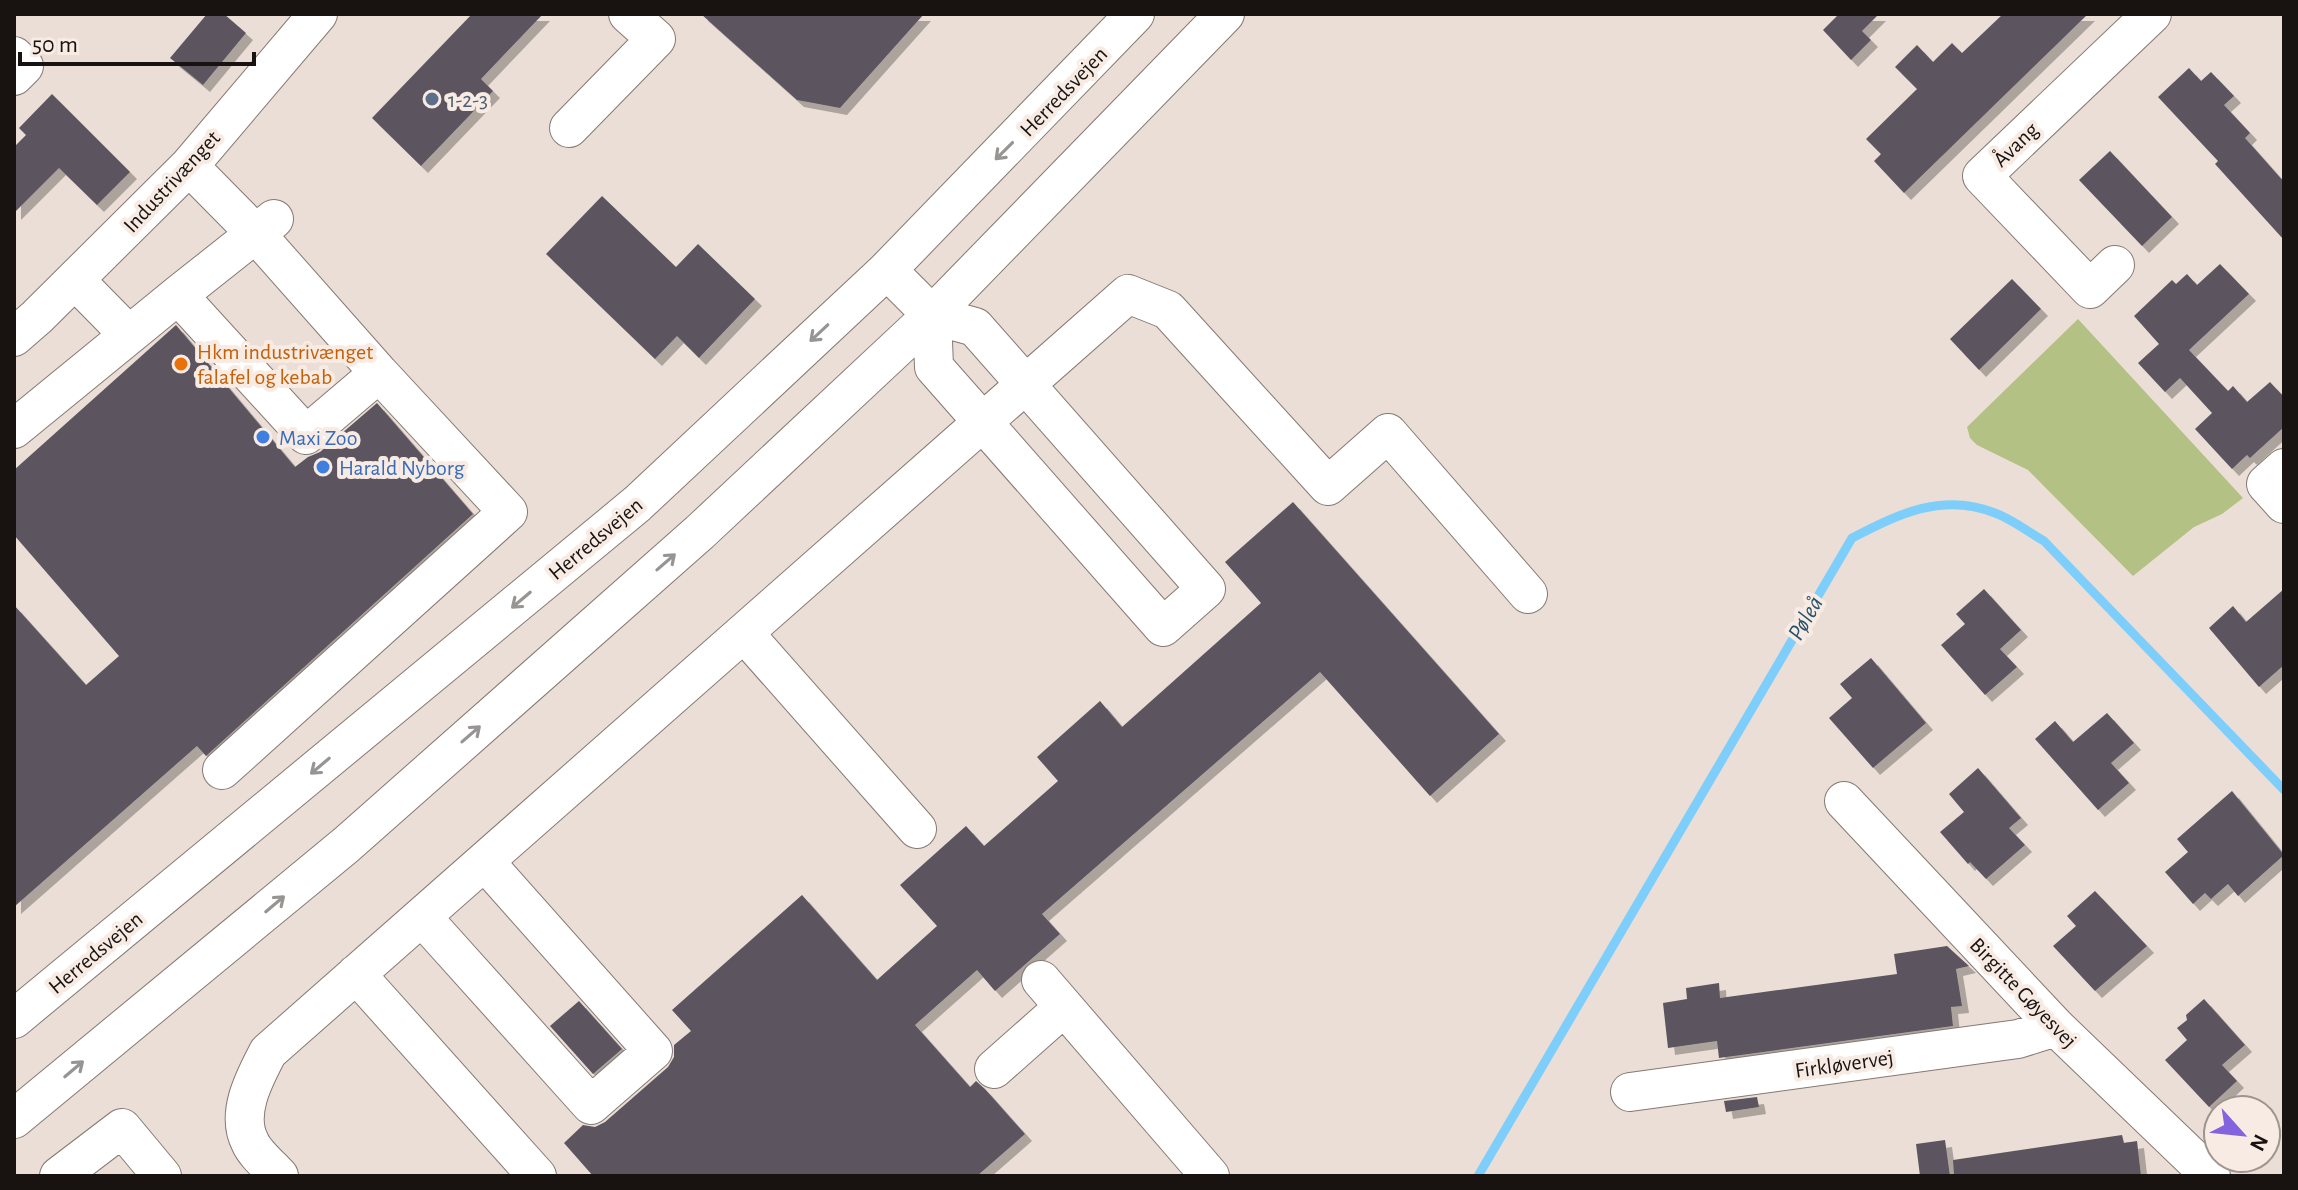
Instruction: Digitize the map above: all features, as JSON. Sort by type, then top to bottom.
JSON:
[{"type":"street","name":"Industrivænget","points":[[14,337],[189,166],[318,14]]},
{"type":"street","points":[[569,128],[656,39],[628,14]]},
{"type":"street","name":"Herredsvejen","points":[[14,1019],[637,504],[887,270],[1091,63],[1135,14]]},
{"type":"street","points":[[14,1119],[346,845],[700,532],[932,315],[1225,14]]},
{"type":"street","name":"Åvang","points":[[2115,265],[2090,289],[1982,176],[2152,14]]},
{"type":"street","points":[[14,56],[24,66],[14,76]]},
{"type":"street","points":[[189,166],[266,226],[379,373],[508,512],[222,770]]},
{"type":"street","points":[[14,429],[266,226]]},
{"type":"street","points":[[887,270],[932,315],[975,327],[1206,589],[1163,627],[934,367],[932,315]]},
{"type":"street","points":[[75,280],[129,335]]},
{"type":"street","points":[[279,1176],[249,1142],[245,1111],[252,1083],[268,1052],[1128,294],[1168,310],[1328,486],[1388,433],[1528,594]]},
{"type":"street","points":[[178,295],[306,435],[379,373]]},
{"type":"street","points":[[2284,468],[2266,484],[2284,504]]},
{"type":"street","points":[[744,633],[917,829]]},
{"type":"street","name":"Birgitte Gøyesvej","points":[[1844,801],[2056,1027],[2211,1176]]},
{"type":"street","points":[[422,917],[591,1105],[653,1051],[485,862]]},
{"type":"street","points":[[356,974],[537,1176]]},
{"type":"street","points":[[994,1069],[1052,994],[1210,1176]]},
{"type":"street","name":"Firkløvervej","points":[[1630,1092],[2018,1039],[2056,1027]]},
{"type":"street","points":[[59,1176],[122,1128],[162,1176]]},
{"type":"green space","points":[[2078,319],[2243,498],[2222,514],[2194,527],[2133,576],[2028,470],[1977,445],[1970,438],[1967,427]]},
{"type":"building","points":[[207,14],[224,14],[246,33],[203,85],[170,58]]},
{"type":"building","points":[[472,14],[543,14],[481,79],[493,91],[421,166],[372,118]]},
{"type":"building","points":[[701,14],[924,14],[840,108],[797,100]]},
{"type":"building","points":[[1839,14],[1879,14],[1862,31],[1871,40],[1851,60],[1823,30]]},
{"type":"building","points":[[2003,14],[2088,14],[1904,193],[1874,161],[1881,154],[1866,139],[1917,89],[1895,67],[1917,45],[1933,62],[1952,43],[1962,53]]},
{"type":"building","points":[[2189,68],[2201,81],[2211,72],[2234,96],[2224,105],[2250,133],[2245,138],[2284,182],[2284,240],[2215,164],[2218,161],[2158,97]]},
{"type":"building","points":[[52,94],[130,172],[97,205],[59,168],[14,213],[14,147],[26,135],[19,128]]},
{"type":"building","points":[[2110,151],[2172,217],[2142,246],[2079,180]]},
{"type":"building","points":[[602,196],[676,267],[698,244],[755,299],[699,358],[677,336],[655,359],[546,254]]},
{"type":"building","points":[[2220,264],[2249,294],[2189,350],[2228,391],[2233,386],[2247,402],[2270,382],[2284,397],[2284,427],[2250,458],[2247,455],[2232,469],[2195,429],[2212,413],[2180,378],[2165,392],[2138,363],[2159,344],[2134,316],[2172,280],[2176,284],[2187,274],[2197,285]]},
{"type":"building","points":[[2012,279],[2041,309],[1979,370],[1950,339]]},
{"type":"building","points":[[176,325],[295,467],[320,452],[377,403],[473,514],[206,756],[197,746],[14,907],[14,605],[86,685],[119,656],[14,535],[14,470]]},
{"type":"building","points":[[1293,502],[1499,734],[1430,796],[1320,672],[1042,914],[1060,934],[995,991],[977,970],[915,1025],[970,1087],[976,1081],[1025,1134],[977,1176],[593,1176],[564,1143],[583,1125],[595,1127],[605,1122],[668,1067],[674,1057],[674,1045],[691,1031],[672,1010],[802,895],[877,980],[937,926],[900,885],[966,826],[984,846],[1058,781],[1037,757],[1100,701],[1122,727],[1261,603],[1225,562]]},
{"type":"building","points":[[1984,589],[2021,630],[2000,649],[2017,667],[1985,695],[1941,645],[1965,624],[1956,614]]},
{"type":"building","points":[[2284,589],[2284,665],[2259,687],[2209,628],[2233,606],[2246,622]]},
{"type":"building","points":[[1871,658],[1926,723],[1873,768],[1829,718],[1852,698],[1840,684]]},
{"type":"building","points":[[2107,713],[2134,743],[2111,763],[2129,783],[2098,810],[2035,739],[2055,721],[2073,742]]},
{"type":"building","points":[[1978,768],[2021,818],[2009,828],[2025,845],[1986,879],[1940,832],[1964,812],[1949,794]]},
{"type":"building","points":[[2232,791],[2284,855],[2238,896],[2228,884],[2211,899],[2205,893],[2193,904],[2165,872],[2188,852],[2177,839]]},
{"type":"building","points":[[2095,891],[2147,946],[2095,991],[2053,946],[2076,926],[2067,916]]},
{"type":"building","points":[[1947,946],[1969,966],[1956,969],[1962,1006],[1951,1007],[1953,1026],[1719,1058],[1717,1041],[1668,1048],[1663,1003],[1687,999],[1686,988],[1719,983],[1720,998],[1897,974],[1894,954]]},
{"type":"building","points":[[2204,999],[2245,1045],[2222,1065],[2237,1081],[2223,1094],[2202,1094],[2202,1100],[2165,1060],[2187,1040],[2177,1028],[2187,1020],[2186,1015]]},
{"type":"building","points":[[579,1001],[622,1049],[593,1074],[550,1026]]},
{"type":"building","points":[[1757,1097],[1759,1107],[1726,1112],[1724,1101]]},
{"type":"building","points":[[2122,1135],[2124,1143],[2137,1141],[2141,1176],[1954,1176],[1953,1160]]},
{"type":"building","points":[[1945,1140],[1950,1176],[1920,1176],[1916,1144]]},
{"type":"waterway","name":"Pøleå","points":[[1478,1176],[1852,538],[1869,529],[1904,514],[1939,505],[1976,507],[2014,522],[2044,541],[2284,790]]},
{"type":"place","name":"1-2-3","points":[[432,99]]},
{"type":"place","name":"Hkm industrivænget falafel og kebab","points":[[181,364]]},
{"type":"place","name":"Maxi Zoo","points":[[263,437]]},
{"type":"place","name":"Harald Nyborg","points":[[323,467]]}]
